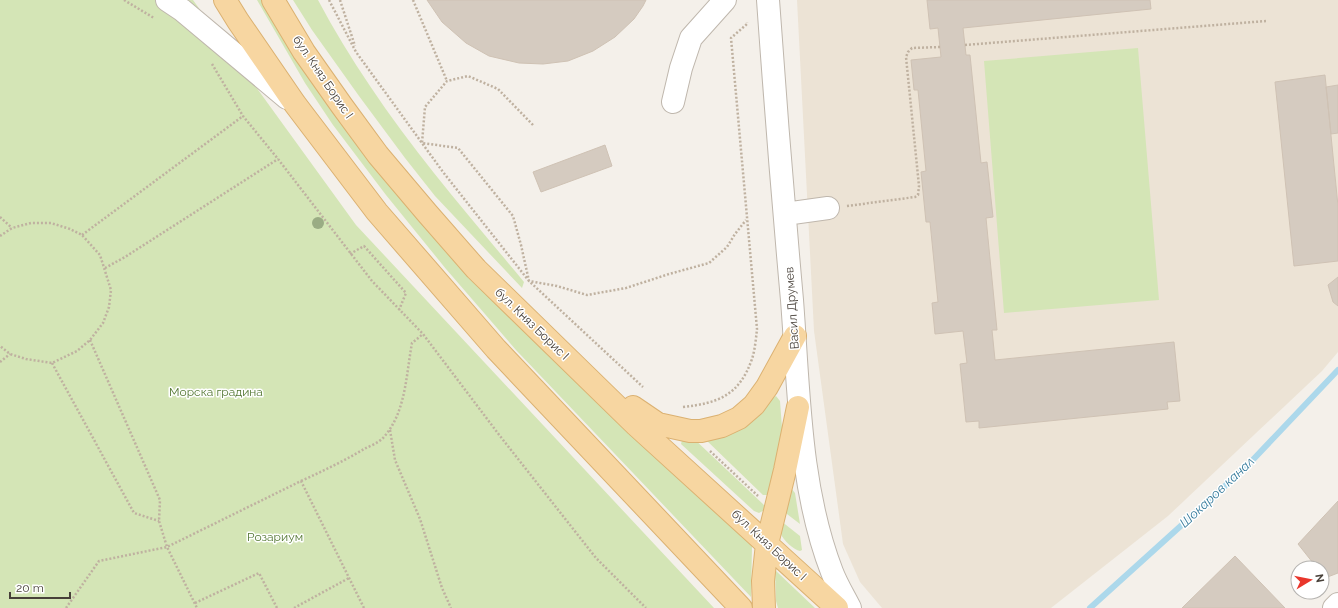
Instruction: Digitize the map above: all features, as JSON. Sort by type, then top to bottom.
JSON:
[{"type":"main road","points":[[226,0],[238,21],[295,104],[376,212],[496,349],[741,608]]},
{"type":"main road","name":"бул. Княз Борис I","points":[[273,0],[304,52],[378,155],[476,268],[636,425],[836,608]]},
{"type":"main road","points":[[588,378],[658,424],[690,431],[701,431],[722,426],[739,418],[754,405],[767,387],[795,336]]},
{"type":"main road","points":[[764,608],[763,581],[767,544],[785,470],[798,407]]},
{"type":"street","points":[[168,0],[295,104]]},
{"type":"street","points":[[673,102],[681,68],[691,38],[725,0]]},
{"type":"street","name":"Васил Друмев","points":[[768,0],[795,336],[798,407],[809,485],[820,535],[832,573],[850,608]]},
{"type":"street","points":[[785,214],[828,208]]},
{"type":"street","points":[[1334,608],[1338,604]]},
{"type":"path","points":[[124,0],[156,19]]},
{"type":"path","points":[[329,0],[356,52],[462,197],[529,281],[644,388]]},
{"type":"path","points":[[340,0],[356,52]]},
{"type":"path","points":[[413,0],[447,81]]},
{"type":"path","points":[[677,408],[708,404],[723,398],[740,384],[752,359],[757,329],[746,220],[731,38],[747,24],[746,16]]},
{"type":"path","points":[[965,45],[1266,21]]},
{"type":"path","points":[[828,208],[915,197],[918,195],[919,186],[906,57],[912,48],[940,47]]},
{"type":"path","points":[[212,63],[243,116],[278,159],[350,254],[372,281],[423,334],[500,436],[596,558],[646,608]]},
{"type":"path","points":[[422,143],[426,107],[447,81],[468,76],[498,89],[532,125]]},
{"type":"path","points":[[82,235],[243,116]]},
{"type":"path","points":[[422,143],[458,148],[513,216],[529,281]]},
{"type":"path","points":[[105,268],[278,159]]},
{"type":"path","points":[[0,217],[12,228]]},
{"type":"path","points":[[529,281],[557,286],[587,295],[626,288],[709,263],[728,247],[735,234],[746,220]]},
{"type":"path","points":[[0,236],[12,228],[31,223],[51,223],[70,229],[82,235],[100,255],[105,268],[110,290],[109,307],[103,323],[90,340],[77,351],[52,363],[26,359],[10,354],[0,346]]},
{"type":"path","points":[[350,254],[364,246],[406,293],[399,310]]},
{"type":"path","points":[[66,608],[99,561],[167,547],[301,480],[335,465],[382,440],[390,430],[403,398],[412,343],[423,334]]},
{"type":"path","points":[[90,340],[160,500],[159,521],[167,547],[197,608]]},
{"type":"path","points":[[0,362],[10,354]]},
{"type":"path","points":[[52,363],[134,513],[159,521]]},
{"type":"path","points":[[390,430],[395,460],[420,519],[442,588],[451,608]]},
{"type":"path","points":[[690,431],[774,511]]},
{"type":"path","points":[[301,480],[364,608]]},
{"type":"path","points":[[195,603],[259,573],[277,608]]},
{"type":"path","points":[[294,608],[349,578]]},
{"type":"shaded area","points":[[797,0],[1338,0],[1338,352],[1322,371],[1168,516],[1051,608],[882,608],[860,582],[843,544],[814,331]]},
{"type":"green space","name":"Морска градина","points":[[0,0],[193,0],[356,225],[714,608],[0,608]]},
{"type":"green space","points":[[257,0],[266,0],[540,347],[752,546],[751,597],[516,350],[446,269],[386,195],[333,125],[305,83]]},
{"type":"green space","points":[[293,0],[318,0],[349,54],[388,112],[444,186],[524,282],[522,288],[435,196],[359,96],[312,30]]},
{"type":"green space","points":[[1138,48],[1159,300],[1004,313],[984,61]]},
{"type":"green space","points":[[776,396],[780,401],[782,428],[770,495],[763,495],[704,438],[761,408]]},
{"type":"green space","points":[[691,436],[765,506],[766,509],[759,513],[754,511],[681,444],[682,440]]},
{"type":"green space","points":[[791,488],[795,493],[800,524],[783,511]]},
{"type":"green space","points":[[781,521],[800,536],[802,550],[800,551],[795,549],[784,539],[780,531]]},
{"type":"green space","points":[[775,570],[815,608],[778,608],[776,601]]},
{"type":"building","points":[[427,0],[646,0],[634,19],[615,37],[593,51],[568,61],[543,64],[519,63],[489,56],[466,43],[442,22]]},
{"type":"building","points":[[927,0],[1150,0],[1151,9],[963,28],[966,55],[970,55],[981,163],[987,162],[993,217],[986,218],[997,330],[992,330],[995,360],[1174,342],[1180,401],[1167,402],[1168,409],[979,428],[979,421],[966,422],[960,364],[967,363],[963,331],[935,334],[932,303],[938,302],[930,222],[926,222],[921,172],[926,171],[918,90],[914,90],[911,60],[941,57],[938,28],[930,29]]},
{"type":"building","points":[[1325,75],[1338,206],[1338,261],[1294,266],[1275,82]]},
{"type":"building","points":[[1338,85],[1338,133],[1331,134],[1326,87]]},
{"type":"building","points":[[605,145],[612,166],[541,192],[533,172]]},
{"type":"building","points":[[1338,277],[1338,306],[1333,302],[1328,285]]},
{"type":"building","points":[[1338,501],[1338,573],[1330,576],[1330,560],[1311,560],[1298,544]]},
{"type":"building","points":[[1235,556],[1285,608],[1182,608]]},
{"type":"waterway","name":"Шокаров канал","points":[[1090,608],[1247,466],[1338,370]]},
{"type":"park label","name":"Розариум","points":[[275,537]]}]
